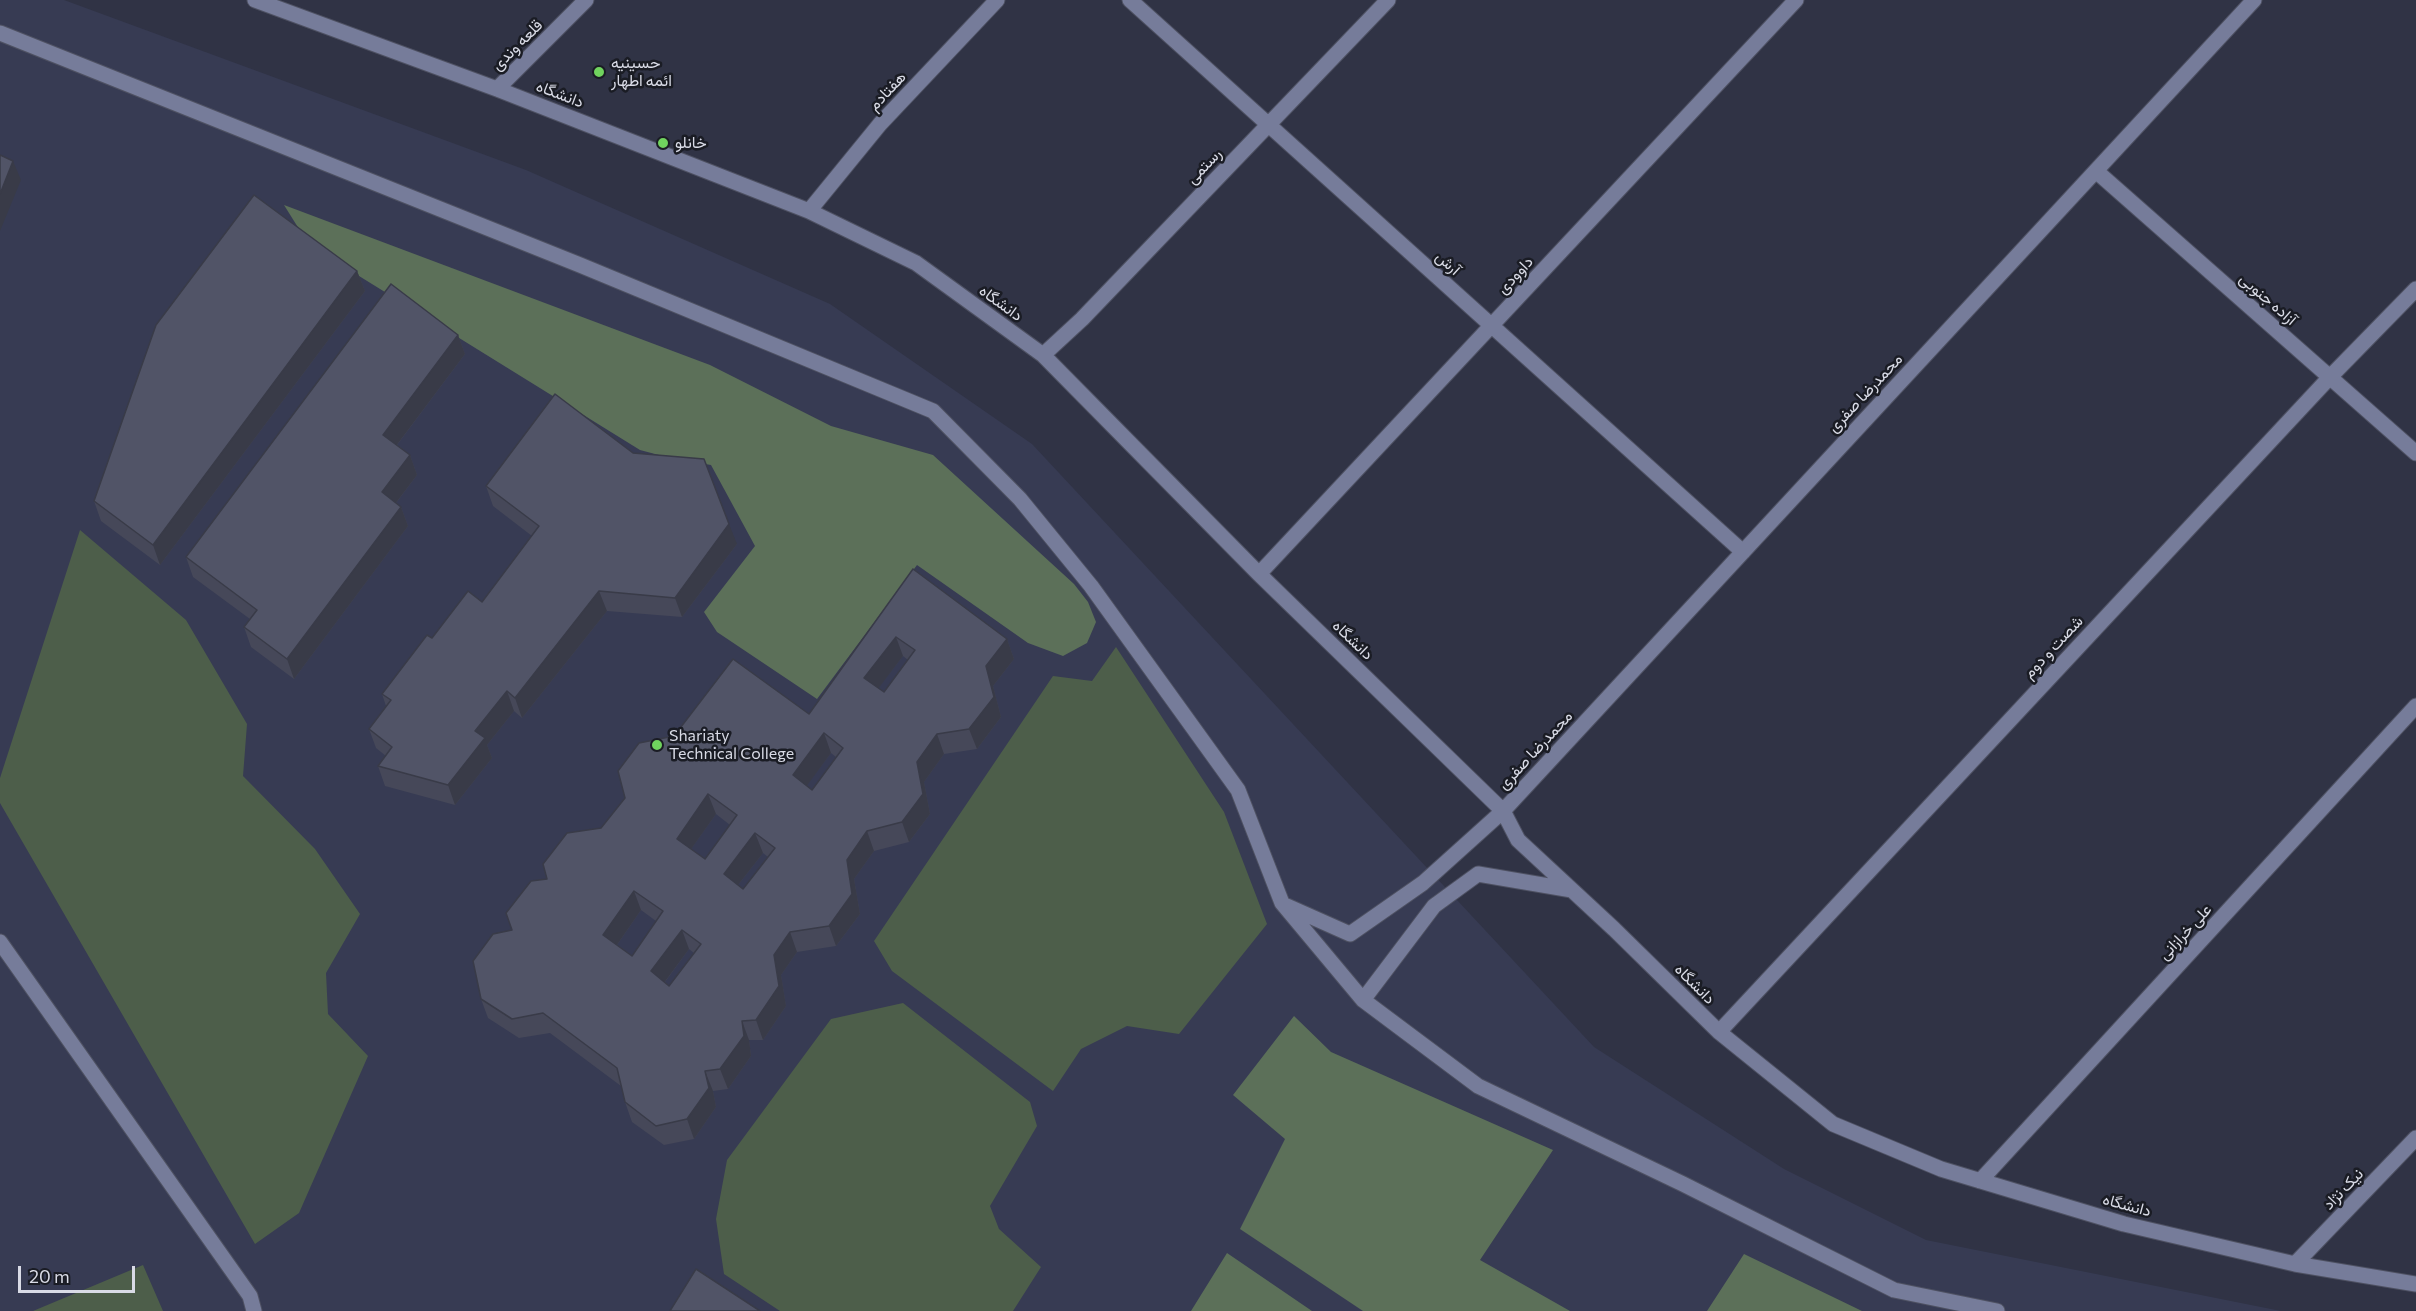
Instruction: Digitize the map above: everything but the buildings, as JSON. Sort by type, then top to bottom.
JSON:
[{"type":"street","name":"دانشگاه","points":[[255,0],[497,89],[809,211],[916,263],[1043,355],[1259,574],[1503,811],[1518,840],[1573,890],[1719,1032],[1833,1124],[1941,1169],[2124,1224],[2295,1264],[2416,1284]]},
{"type":"street","name":"قلعه وندی","points":[[497,89],[586,0]]},
{"type":"street","name":"هفتادم","points":[[809,211],[880,124],[997,0]]},
{"type":"street","name":"آرش","points":[[1130,0],[1743,552]]},
{"type":"street","name":"رستمی","points":[[1043,355],[1082,319],[1388,0]]},
{"type":"street","name":"داوودی","points":[[1259,574],[1796,0]]},
{"type":"street","name":"محمدرضا صفری","points":[[1282,903],[1350,934],[1423,883],[1503,811],[2254,0]]},
{"type":"street","points":[[0,33],[591,270],[933,411],[1020,499],[1091,586],[1238,790],[1282,903],[1363,1000],[1478,1086],[1683,1184],[1894,1290],[1997,1311]]},
{"type":"street","name":"آزاده جنوبی","points":[[2096,171],[2416,453]]},
{"type":"street","name":"شصت و دوم","points":[[1719,1032],[2330,377],[2416,289]]},
{"type":"street","name":"علی خرازانی","points":[[1980,1181],[2416,706]]},
{"type":"street","points":[[1363,1000],[1434,906],[1478,874],[1573,890]]},
{"type":"street","points":[[0,942],[250,1296],[255,1311]]},
{"type":"street","name":"نیک نژاد","points":[[2295,1264],[2416,1138]]},
{"type":"shaded area","name":"Shariaty Technical College","points":[[0,0],[64,0],[526,170],[830,304],[1032,444],[1594,1047],[1784,1169],[1926,1240],[2281,1311],[0,1311]]},
{"type":"green space","points":[[284,205],[710,365],[831,426],[933,455],[1074,584],[1088,602],[1096,622],[1087,643],[1063,656],[1028,643],[917,565],[817,699],[717,632],[704,612],[755,546],[711,465],[640,450],[309,245]]},
{"type":"green space","points":[[80,530],[186,620],[247,724],[243,776],[315,849],[360,914],[326,973],[328,1014],[368,1056],[299,1213],[255,1244],[0,803],[0,778]]},
{"type":"green space","points":[[1116,647],[1224,812],[1267,924],[1179,1034],[1127,1026],[1081,1049],[1053,1091],[892,971],[874,941],[1053,676],[1092,681]]},
{"type":"green space","points":[[903,1003],[1030,1102],[1037,1126],[990,1206],[999,1229],[1041,1267],[1013,1311],[780,1311],[724,1274],[716,1219],[727,1160],[831,1019]]},
{"type":"green space","points":[[1294,1016],[1331,1052],[1553,1150],[1480,1260],[1570,1311],[1363,1311],[1240,1229],[1285,1139],[1233,1095]]},
{"type":"green space","points":[[1227,1253],[1312,1311],[1191,1311]]},
{"type":"green space","points":[[1744,1254],[1862,1311],[1707,1311]]},
{"type":"green space","points":[[143,1265],[163,1311],[33,1311]]},
{"type":"place","name":"حسینیه ائمه اطهار","points":[[599,72]]},
{"type":"place","name":"خانلو","points":[[663,143]]},
{"type":"place","name":"Shariaty Technical College","points":[[657,745]]}]
